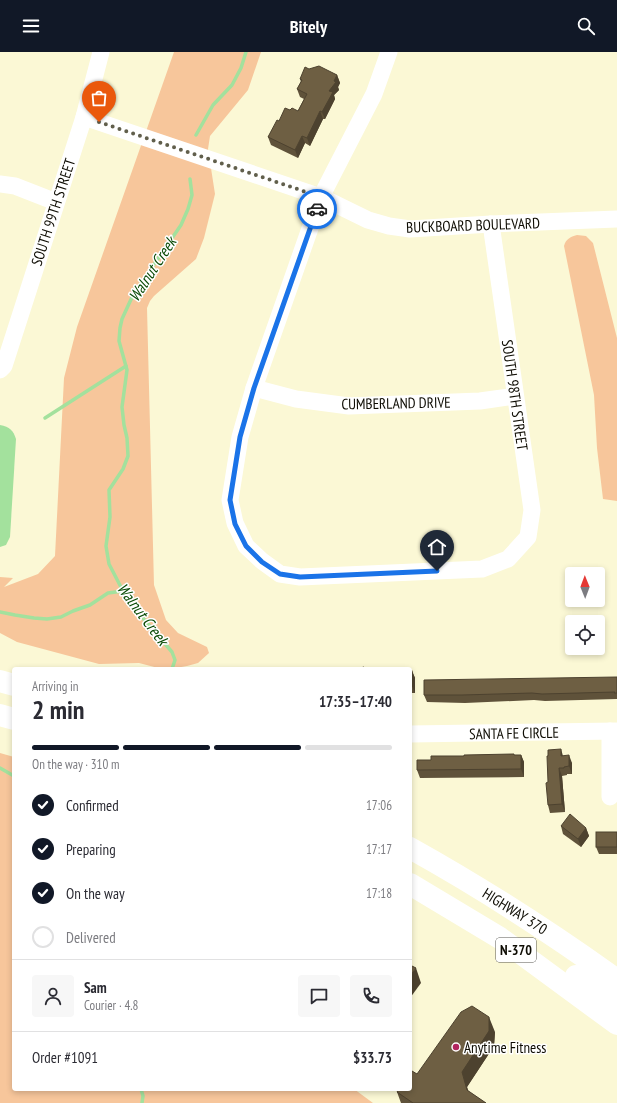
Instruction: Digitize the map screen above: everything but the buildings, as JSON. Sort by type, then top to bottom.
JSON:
[{"type":"highway","points":[[0,682],[12,685]]},
{"type":"highway","points":[[0,715],[12,718]]},
{"type":"highway","name":"HIGHWAY 370","points":[[412,849],[502,902],[561,940],[617,980]]},
{"type":"highway","name":"HIGHWAY 370","points":[[412,885],[500,938],[617,1024]]},
{"type":"highway","points":[[500,938],[567,970],[617,1004]]},
{"type":"street","name":"SOUTH 99TH STREET","points":[[0,370],[4,366],[84,117],[101,52]]},
{"type":"street","points":[[254,388],[321,197],[374,94],[389,52]]},
{"type":"street","name":"BUCKBOARD BOULEVARD","points":[[84,117],[321,197],[368,220],[389,226],[410,229],[617,219]]},
{"type":"street","points":[[0,184],[15,186],[56,202]]},
{"type":"street","name":"SOUTH 98TH STREET","points":[[254,388],[240,437],[230,500],[235,524],[246,546],[262,562],[280,574],[305,576],[482,569],[508,559],[528,537],[532,510],[491,224]]},
{"type":"street","name":"CUMBERLAND DRIVE","points":[[254,388],[296,399],[349,406],[480,401],[515,396]]},
{"type":"street","points":[[610,797],[613,731]]},
{"type":"street","name":"SANTA FE CIRCLE","points":[[412,734],[613,731]]},
{"type":"shaded area","points":[[174,52],[261,52],[248,90],[210,136],[208,149],[215,194],[204,238],[196,259],[154,296],[147,308],[154,585],[166,620],[178,633],[207,647],[209,653],[198,663],[181,667],[154,667],[139,663],[99,664],[17,642],[0,633],[0,577],[13,578],[4,587],[38,574],[55,556],[64,378],[77,327]]},
{"type":"shaded area","points":[[577,235],[586,236],[593,243],[617,338],[617,501],[603,499],[597,448],[594,395],[564,246],[569,239]]},
{"type":"shaded area","points":[[0,425],[11,429],[16,439],[10,537],[6,545],[0,547]]},
{"type":"shaded area","points":[[0,753],[12,756],[12,1091],[357,1091],[373,1103],[0,1103]]},
{"type":"waterway","name":"Walnut Creek","points":[[196,135],[213,105],[232,85],[241,68],[246,52]]},
{"type":"waterway","name":"Walnut Creek","points":[[173,667],[175,660],[172,652],[136,610],[123,591],[109,564],[106,546],[110,517],[109,490],[123,469],[128,456],[122,407],[127,370],[119,341],[122,319],[133,295],[181,225],[192,195],[190,179]]},
{"type":"waterway","points":[[45,418],[126,366]]},
{"type":"waterway","points":[[0,612],[34,618],[47,619],[61,617],[90,605],[108,593],[123,591]]},
{"type":"waterway","points":[[0,768],[12,775]]},
{"type":"waterway","name":"Walnut Creek","points":[[142,1091],[143,1096],[142,1103]]},
{"type":"way so far","points":[[99,122],[321,197],[317,209]]},
{"type":"place","name":"Anytime Fitness","points":[[456,1047]]},
{"type":"route","points":[[317,209],[254,388],[240,437],[230,500],[235,524],[246,546],[262,562],[280,574],[300,577],[437,571]]}]
